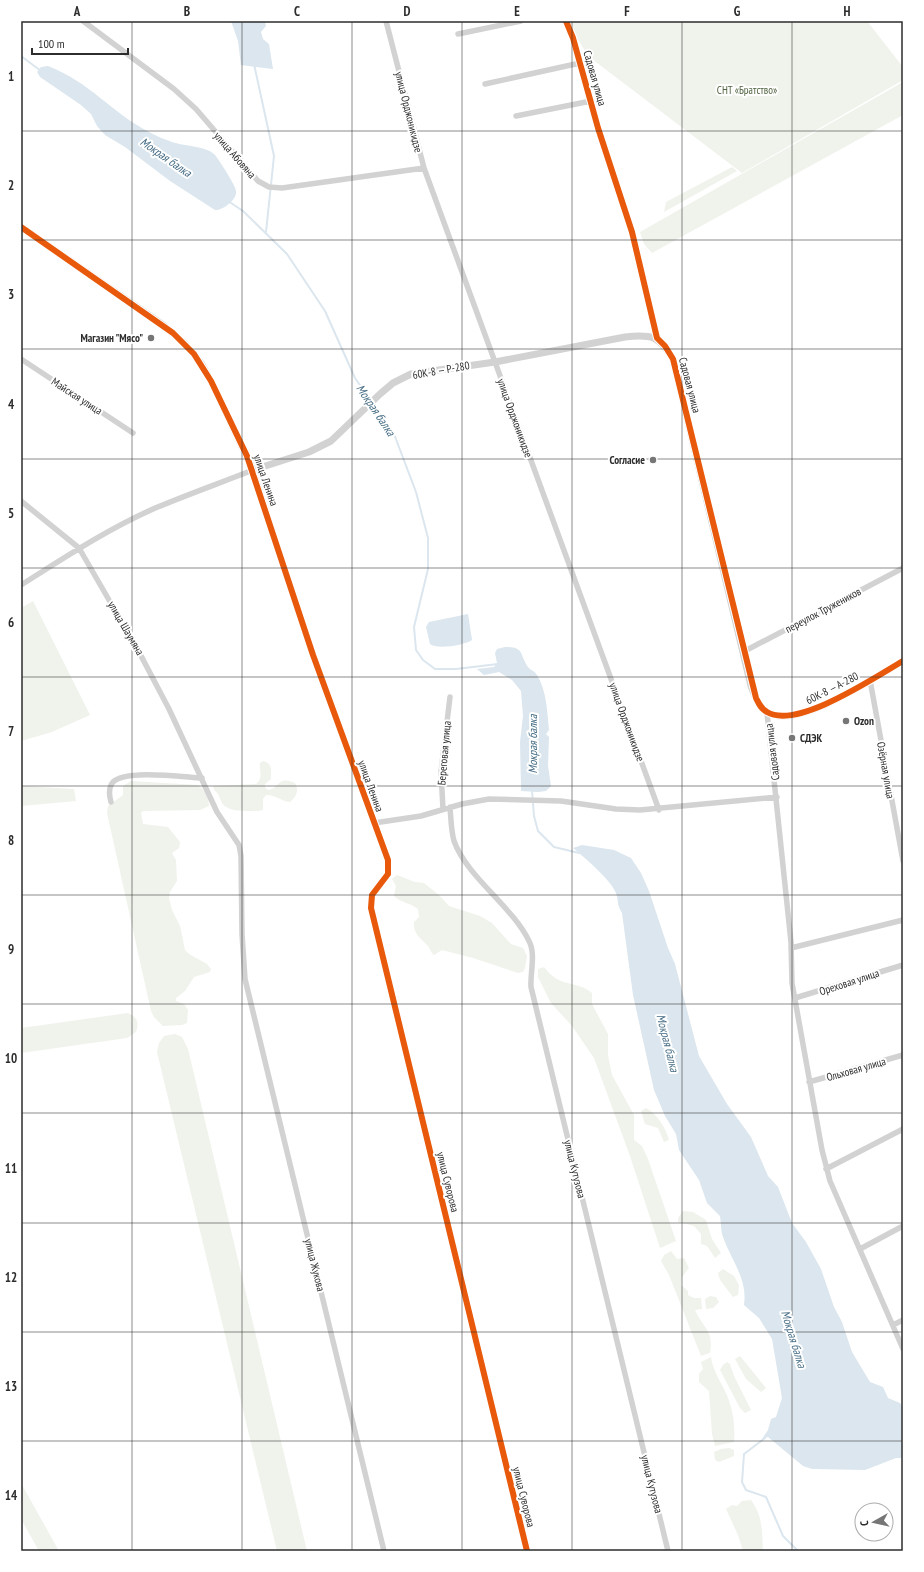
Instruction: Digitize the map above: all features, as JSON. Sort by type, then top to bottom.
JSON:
[{"type":"street","name":"улица Абовяна","points":[[83,21],[174,89],[196,109],[258,181],[269,188],[282,188],[424,168]]},
{"type":"street","name":"улица Орджоникидзе","points":[[386,21],[424,168],[659,810]]},
{"type":"street","points":[[458,34],[521,21]]},
{"type":"street","name":"Садовая улица","points":[[566,21],[632,232],[657,338],[665,346],[673,359],[756,698],[761,708],[767,713],[777,797],[791,948],[792,983],[826,1169],[903,1349]]},
{"type":"street","points":[[485,84],[580,63]]},
{"type":"street","points":[[516,116],[591,101]]},
{"type":"street","name":"улица Ленина","points":[[21,227],[163,325],[185,344],[201,363],[253,470],[313,654],[374,823]]},
{"type":"street","name":"60К-8 — Р-280","points":[[253,470],[309,452],[331,441],[393,383],[411,374],[495,362],[625,338],[643,336],[657,338]]},
{"type":"street","name":"Майская улица","points":[[21,359],[133,433]]},
{"type":"street","points":[[21,585],[79,548],[153,509],[253,470]]},
{"type":"street","name":"улица Шаумяна","points":[[21,501],[79,548],[140,652],[169,709],[217,812],[239,845],[241,856],[242,934],[245,979]]},
{"type":"street","name":"переулок Тружеников","points":[[744,652],[903,568]]},
{"type":"street","name":"60К-8 — А-280","points":[[767,713],[784,717],[807,712],[870,680],[903,661]]},
{"type":"street","name":"Озёрная улица","points":[[870,680],[903,861]]},
{"type":"street","name":"Береговая улица","points":[[443,809],[440,772],[450,696]]},
{"type":"street","points":[[111,802],[109,791],[113,782],[123,777],[135,775],[202,778]]},
{"type":"street","points":[[374,823],[421,816],[476,801],[504,799],[561,801],[616,809],[659,810],[777,797]]},
{"type":"street","name":"улица Кутузова","points":[[450,807],[453,835],[459,849],[472,870],[513,917],[530,942],[531,987],[668,1551]]},
{"type":"street","name":"улица Суворова","points":[[374,823],[389,868],[388,874],[372,895],[371,908],[527,1551]]},
{"type":"street","points":[[791,948],[903,920]]},
{"type":"street","name":"Ореховая улица","points":[[795,998],[903,965]]},
{"type":"street","name":"улица Жукова","points":[[245,979],[384,1551]]},
{"type":"street","name":"Ольховая улица","points":[[810,1082],[903,1055]]},
{"type":"street","points":[[826,1169],[903,1129]]},
{"type":"street","points":[[860,1249],[903,1226]]},
{"type":"street","points":[[893,1325],[903,1320]]},
{"type":"green space","name":"СНТ «Братство»","points":[[570,21],[867,21],[903,67],[903,80],[742,173],[588,56]]},
{"type":"green space","points":[[903,82],[903,115],[652,253],[644,244],[640,232]]},
{"type":"green space","points":[[732,167],[737,171],[664,212],[666,202]]},
{"type":"green space","points":[[33,601],[90,715],[52,732],[21,741],[21,608]]},
{"type":"green space","points":[[263,761],[270,765],[271,770],[271,779],[265,784],[265,787],[268,790],[272,789],[285,780],[295,783],[297,793],[294,798],[290,802],[266,795],[263,799],[263,810],[259,811],[239,811],[225,806],[214,790],[213,786],[256,784],[261,777],[260,763]]},
{"type":"green space","points":[[131,781],[198,785],[205,792],[208,800],[209,806],[200,810],[143,811],[141,813],[143,824],[168,827],[180,842],[179,848],[172,853],[176,860],[177,881],[170,892],[169,898],[172,910],[180,926],[185,950],[189,954],[207,964],[211,969],[210,972],[194,977],[185,991],[176,998],[176,1001],[184,1004],[188,1010],[187,1023],[182,1025],[163,1026],[154,1017],[151,1011],[107,813],[108,806],[123,795],[123,786]]},
{"type":"green space","points":[[21,786],[74,789],[76,801],[21,806]]},
{"type":"green space","points":[[397,875],[415,882],[424,883],[439,895],[449,906],[480,916],[492,923],[511,944],[523,948],[527,956],[523,972],[518,973],[473,958],[442,950],[434,955],[414,929],[414,922],[419,917],[418,909],[394,896],[396,886],[392,879]]},
{"type":"green space","points":[[544,967],[556,978],[580,986],[592,993],[592,1004],[608,1034],[608,1055],[612,1075],[634,1115],[634,1140],[642,1146],[648,1159],[676,1241],[660,1248],[630,1156],[594,1058],[572,1026],[551,1003],[538,977],[538,969]]},
{"type":"green space","points":[[128,1013],[136,1019],[137,1026],[136,1032],[127,1038],[21,1053],[21,1028]]},
{"type":"green space","points":[[175,1034],[182,1037],[188,1049],[307,1551],[277,1551],[157,1052],[159,1043],[164,1036]]},
{"type":"green space","points":[[646,1108],[654,1114],[660,1122],[666,1131],[669,1140],[664,1142],[658,1128],[645,1124],[641,1111]]},
{"type":"green space","points":[[683,1211],[693,1212],[706,1220],[712,1239],[721,1253],[715,1258],[707,1246],[701,1244],[701,1234],[694,1226],[678,1222],[678,1218]]},
{"type":"green space","points":[[671,1251],[677,1259],[684,1258],[689,1268],[682,1277],[681,1285],[688,1291],[688,1295],[694,1298],[701,1298],[702,1309],[695,1310],[709,1334],[711,1345],[710,1353],[701,1356],[669,1275],[661,1261],[664,1255]]},
{"type":"green space","points":[[723,1269],[734,1276],[739,1285],[738,1295],[733,1297],[720,1280],[718,1273]]},
{"type":"green space","points":[[710,1296],[716,1297],[719,1302],[713,1308],[706,1309],[705,1299]]},
{"type":"green space","points":[[740,1356],[766,1388],[761,1392],[746,1379],[735,1359]]},
{"type":"green space","points":[[711,1357],[714,1369],[728,1398],[734,1428],[734,1442],[715,1446],[712,1434],[709,1391],[699,1382],[699,1374],[703,1369],[701,1362]]},
{"type":"green space","points":[[727,1362],[730,1364],[734,1376],[751,1410],[745,1413],[740,1408],[720,1370]]},
{"type":"green space","points":[[729,1448],[734,1450],[734,1456],[719,1462],[715,1460],[714,1452]]},
{"type":"green space","points":[[21,1483],[59,1551],[39,1551],[21,1519]]},
{"type":"green space","points":[[751,1500],[760,1518],[763,1551],[743,1551],[738,1535],[726,1509],[732,1505],[737,1506],[742,1501]]},
{"type":"water","points":[[231,21],[265,21],[266,26],[261,32],[263,39],[269,44],[273,69],[241,65],[238,41]]},
{"type":"water","points":[[48,66],[76,80],[124,116],[152,133],[172,142],[201,148],[211,152],[215,155],[227,173],[235,188],[236,194],[232,201],[218,210],[215,210],[170,181],[125,147],[105,135],[97,126],[91,114],[81,105],[40,77],[37,72],[41,67]]},
{"type":"water","points":[[468,614],[472,640],[463,644],[445,647],[430,644],[426,627],[429,622]]},
{"type":"water","points":[[505,647],[516,648],[521,652],[528,667],[535,672],[543,688],[549,730],[546,734],[549,737],[548,766],[551,786],[546,791],[521,791],[520,742],[523,716],[521,691],[512,680],[499,672],[484,675],[477,669],[494,667],[497,663],[495,653],[497,649]]},
{"type":"water","points":[[582,845],[614,850],[631,858],[641,873],[675,964],[699,1056],[727,1104],[751,1137],[768,1176],[778,1187],[792,1223],[806,1242],[821,1269],[852,1352],[870,1382],[883,1387],[888,1398],[900,1403],[903,1408],[903,1458],[896,1458],[865,1470],[812,1469],[803,1466],[768,1437],[762,1439],[768,1430],[771,1419],[776,1417],[782,1398],[772,1339],[759,1318],[744,1305],[745,1295],[741,1277],[725,1243],[722,1234],[720,1216],[707,1203],[699,1180],[679,1150],[676,1134],[665,1116],[654,1090],[633,995],[622,913],[616,893],[609,882],[597,869],[573,848]]},
{"type":"waterway","name":"Мокрая балка","points":[[21,56],[41,71]]},
{"type":"waterway","points":[[254,64],[274,156],[266,232]]},
{"type":"waterway","name":"Мокрая балка","points":[[228,201],[243,211],[287,254],[325,311],[355,378],[394,434],[416,492],[428,538],[428,569],[414,627],[416,650],[423,660],[435,669],[456,669],[498,664]]},
{"type":"waterway","name":"Мокрая балка","points":[[532,790],[534,816],[538,831],[554,847],[579,853]]},
{"type":"waterway","name":"Мокрая балка","points":[[765,1438],[744,1454],[742,1482],[746,1490],[766,1497],[783,1536],[798,1551]]},
{"type":"cycle path","points":[[566,21],[573,38],[598,128],[632,232],[657,338],[665,346],[673,359],[758,702],[767,712],[780,716],[797,714],[816,708],[836,699],[903,661]]},
{"type":"cycle path","points":[[21,227],[173,333],[194,354],[211,381],[247,456],[313,655],[388,860],[388,874],[372,895],[371,908],[527,1551]]},
{"type":"place","name":"Магазин \"Мясо\"","points":[[151,338]]},
{"type":"place","name":"Согласие","points":[[653,460]]},
{"type":"place","name":"Ozon","points":[[846,721]]},
{"type":"place","name":"СДЭК","points":[[792,738]]}]
